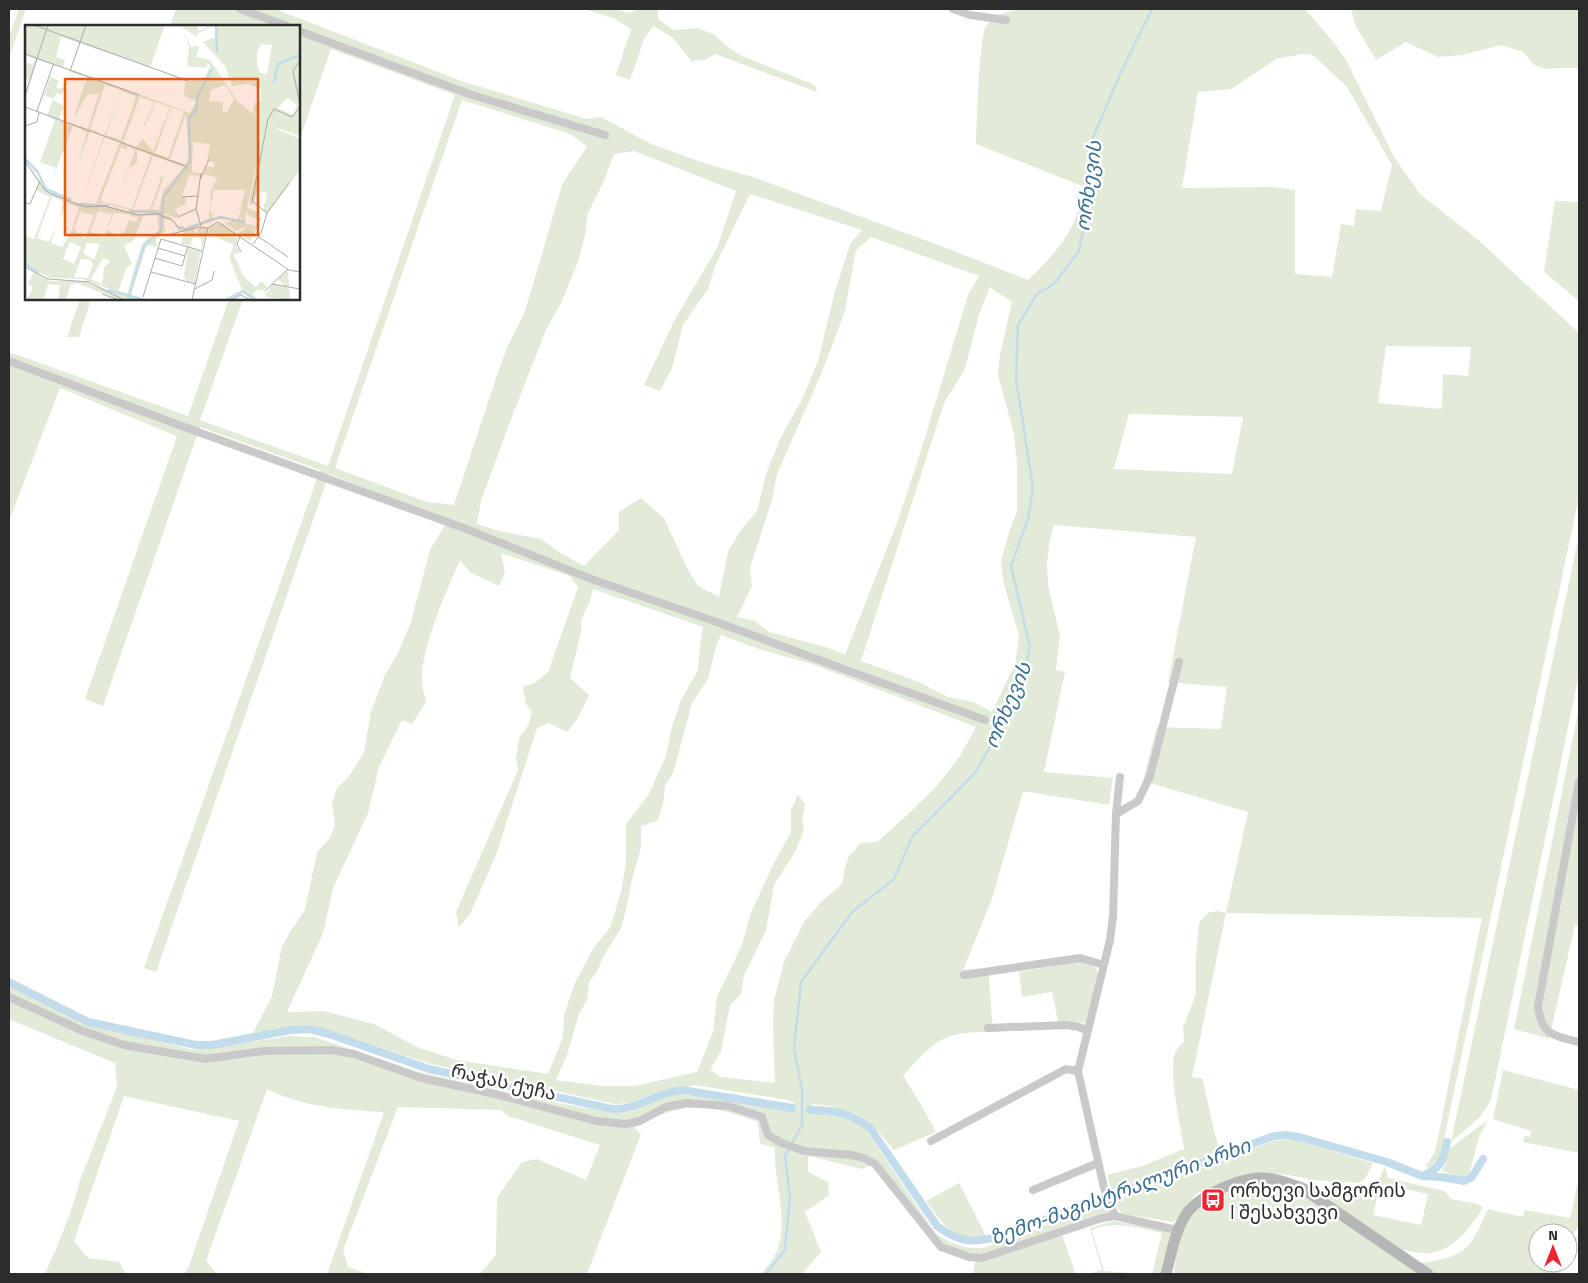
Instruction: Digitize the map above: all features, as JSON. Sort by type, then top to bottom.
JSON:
[{"type":"street","points":[[240,9],[284,25]]},
{"type":"street","points":[[953,9],[970,15],[1006,20]]},
{"type":"street","points":[[300,31],[472,95],[605,135]]},
{"type":"street","points":[[9,361],[187,428],[461,527],[594,580],[714,621],[985,720]]},
{"type":"street","points":[[1116,814],[1138,801],[1150,776],[1179,662]]},
{"type":"street","points":[[1120,778],[1116,814],[1113,916],[1104,965],[1078,1071],[1104,1188],[1115,1216],[1178,1230]]},
{"type":"street","points":[[1579,782],[1538,1006],[1539,1019],[1546,1031],[1554,1037],[1579,1042]]},
{"type":"street","points":[[964,975],[1080,958],[1104,965]]},
{"type":"street","name":"რაჭას ქუჩა","points":[[9,997],[83,1031],[124,1045],[205,1059],[264,1051],[331,1050],[354,1054],[421,1078],[495,1094],[596,1121],[626,1124],[640,1121],[666,1107],[686,1103],[728,1106],[762,1117],[768,1136],[796,1148],[804,1151],[851,1155],[864,1158],[875,1164],[941,1247],[964,1255],[982,1258],[1102,1218],[1115,1216]]},
{"type":"street","points":[[988,1028],[1067,1025],[1088,1031]]},
{"type":"street","points":[[931,1141],[1066,1069],[1078,1071]]},
{"type":"street","points":[[1033,1190],[1098,1163]]},
{"type":"street","points":[[1166,1274],[1178,1230],[1186,1214],[1199,1202],[1225,1187],[1258,1178],[1279,1180],[1302,1188],[1428,1274]]},
{"type":"green space","points":[[19,9],[26,9],[9,59],[9,36]]},
{"type":"green space","points":[[176,9],[275,9],[464,82],[587,119],[601,117],[651,144],[710,165],[753,177],[1028,280],[1057,250],[1072,227],[1077,214],[1082,186],[976,144],[982,46],[986,26],[990,21],[1002,13],[1023,9],[1305,9],[1346,60],[1394,157],[1420,194],[1477,239],[1579,333],[1579,496],[1439,1163],[1432,1168],[1425,1167],[1435,1152],[1482,918],[1226,913],[1248,812],[1143,781],[1157,727],[1221,729],[1227,687],[1168,682],[1196,537],[1054,525],[1047,562],[1048,586],[1060,635],[1056,670],[1065,672],[1044,772],[1113,778],[1109,805],[1023,791],[992,899],[963,970],[988,968],[993,1032],[974,1032],[943,1039],[926,1051],[903,1076],[936,1132],[894,1150],[876,1129],[860,1116],[851,1112],[840,1108],[813,1104],[809,1113],[843,1117],[864,1127],[935,1233],[958,1245],[970,1248],[984,1248],[1106,1203],[1109,1212],[1108,1216],[982,1255],[966,1253],[941,1243],[878,1162],[862,1169],[808,1156],[808,1172],[828,1182],[829,1195],[805,1212],[821,1252],[802,1274],[761,1274],[771,1263],[780,1243],[782,1216],[775,1147],[760,1144],[758,1122],[722,1111],[689,1108],[659,1115],[634,1127],[641,1134],[587,1274],[478,1274],[482,1272],[496,1254],[497,1198],[522,1162],[537,1159],[586,1180],[600,1145],[508,1116],[501,1110],[398,1107],[343,1250],[348,1267],[368,1274],[327,1274],[384,1112],[339,1109],[309,1104],[267,1089],[206,1261],[217,1274],[184,1274],[189,1266],[239,1121],[124,1096],[74,1241],[88,1258],[119,1262],[126,1274],[45,1274],[59,1242],[80,1180],[117,1087],[115,1063],[11,1020],[9,1027],[9,986],[85,1023],[194,1050],[291,1036],[314,1037],[419,1072],[527,1097],[612,1113],[632,1111],[662,1098],[679,1094],[794,1110],[794,1103],[788,1100],[695,1085],[660,1091],[629,1103],[615,1104],[431,1064],[316,1027],[305,1025],[253,1033],[272,996],[282,946],[305,910],[317,852],[329,839],[335,825],[332,802],[337,788],[350,775],[364,752],[371,712],[385,675],[398,653],[410,625],[430,550],[448,520],[329,474],[156,972],[144,968],[320,470],[200,427],[103,706],[85,699],[177,436],[60,388],[9,521],[9,352],[188,416],[229,300],[243,300],[200,420],[328,466],[455,95],[331,49],[300,138],[300,25],[170,25]],"holes":[[[1302,54],[1313,55],[1347,87],[1392,165],[1381,211],[1356,209],[1354,226],[1341,224],[1332,277],[1295,274],[1295,190],[1273,187],[1182,188],[1198,92],[1231,89],[1276,59]],[[462,100],[570,134],[587,146],[562,185],[523,316],[508,345],[454,505],[427,502],[335,468]],[[634,151],[736,191],[717,248],[674,321],[644,385],[660,391],[672,368],[683,325],[708,289],[715,266],[750,194],[862,230],[850,244],[834,295],[818,361],[802,399],[780,439],[766,474],[757,511],[741,530],[728,552],[719,597],[698,586],[688,570],[664,518],[641,498],[619,512],[619,530],[584,566],[562,554],[541,539],[499,531],[477,524],[481,501],[508,427],[546,330],[561,303],[578,262],[588,213],[604,181],[614,154]],[[871,237],[979,276],[968,295],[897,523],[845,655],[826,647],[769,632],[755,621],[737,617],[752,586],[750,568],[772,500],[777,474],[822,372],[845,311],[856,250]],[[990,287],[1012,302],[1000,355],[998,375],[1014,434],[1017,462],[1017,512],[1009,532],[1001,562],[1004,584],[1019,636],[1015,664],[992,712],[973,702],[948,697],[919,682],[861,661],[944,403],[965,369],[979,314]],[[1386,346],[1471,347],[1468,376],[1443,374],[1442,409],[1378,403]],[[1129,414],[1243,417],[1232,474],[1114,469]],[[501,553],[570,576],[578,587],[548,672],[536,682],[523,687],[526,704],[532,712],[529,724],[519,738],[516,759],[518,770],[456,912],[459,927],[470,914],[496,855],[537,728],[549,723],[567,732],[578,718],[589,695],[570,678],[581,632],[581,620],[590,601],[593,589],[703,627],[698,670],[681,700],[672,726],[666,756],[649,794],[626,824],[626,862],[621,892],[610,928],[594,947],[575,983],[564,1015],[563,1037],[548,1074],[457,1060],[419,1048],[374,1024],[324,1011],[287,1012],[323,933],[333,888],[368,813],[379,767],[402,720],[412,724],[426,702],[422,678],[427,647],[436,617],[460,560],[470,572],[499,586],[505,573]],[[721,635],[762,650],[812,664],[976,727],[960,756],[937,786],[877,842],[861,843],[849,856],[842,884],[821,902],[804,922],[784,962],[774,1000],[775,1083],[721,1077],[710,1070],[721,1051],[730,1005],[741,994],[744,976],[766,930],[774,885],[796,850],[804,831],[802,820],[805,804],[798,795],[791,809],[791,832],[772,867],[750,915],[742,945],[717,997],[713,1032],[697,1072],[634,1086],[602,1086],[556,1080],[567,1055],[579,1014],[587,1000],[589,982],[597,972],[603,957],[621,928],[641,848],[641,826],[657,821],[663,805],[665,786],[673,773],[692,703],[708,679],[717,643]]]},
{"type":"green space","points":[[584,9],[612,9],[630,13],[638,9],[658,9],[658,19],[673,30],[697,28],[713,34],[742,56],[815,85],[817,92],[715,54],[705,60],[691,61],[673,38],[654,26],[645,37],[630,80],[616,75],[631,29],[613,18]]},
{"type":"green space","points":[[1351,9],[1579,9],[1579,68],[1545,69],[1534,65],[1523,52],[1501,45],[1462,55],[1438,57],[1406,42],[1376,60],[1355,25]]},
{"type":"green space","points":[[1555,201],[1579,202],[1579,301],[1544,272]]},
{"type":"green space","points":[[80,300],[91,300],[79,337],[67,337]]},
{"type":"green space","points":[[1579,535],[1579,674],[1491,1100],[1481,1116],[1451,1142]]},
{"type":"green space","points":[[1579,708],[1579,926],[1575,925],[1549,1039],[1514,1029]]},
{"type":"green space","points":[[1217,911],[1226,913],[1192,1077],[1202,1078],[1219,1151],[1112,1192],[1107,1175],[1142,1166],[1184,1149],[1174,1087],[1173,1063],[1176,1050],[1184,1041],[1183,1028],[1196,994],[1196,955],[1199,923],[1208,913]]},
{"type":"green space","points":[[1081,961],[1093,965],[1097,975],[1095,992],[1086,1023],[1058,1021],[1052,992],[1022,997],[1019,972]]},
{"type":"green space","points":[[1503,1070],[1579,1090],[1579,1153],[1523,1142],[1525,1136],[1530,1137],[1531,1131],[1493,1119]]},
{"type":"green space","points":[[1488,1120],[1479,1137],[1467,1178],[1442,1171],[1449,1149]]},
{"type":"green space","points":[[1292,1139],[1373,1163],[1365,1179],[1358,1183],[1314,1180],[1283,1174],[1257,1175],[1230,1180],[1196,1194],[1173,1222],[1123,1214],[1118,1209],[1115,1200],[1274,1141]]},
{"type":"green space","points":[[1385,1166],[1388,1178],[1445,1191],[1451,1199],[1478,1204],[1483,1208],[1467,1230],[1455,1242],[1439,1251],[1424,1253],[1403,1250],[1316,1192],[1326,1188],[1335,1188],[1361,1192],[1370,1189]],"holes":[[[1380,1184],[1428,1194],[1421,1225],[1373,1215]]]},
{"type":"green space","points":[[1579,1177],[1578,1226],[1578,1223],[1528,1223],[1528,1273],[1558,1274],[1435,1274],[1420,1263],[1446,1258],[1459,1253],[1469,1245],[1488,1209],[1523,1217],[1525,1210],[1570,1218]]},
{"type":"green space","points":[[959,1183],[986,1236],[965,1236],[950,1229],[938,1218],[926,1201]]},
{"type":"green space","points":[[1258,1184],[1280,1184],[1298,1191],[1419,1274],[1174,1274],[1180,1231],[1185,1220],[1202,1204],[1213,1198]]},
{"type":"green space","points":[[1113,1221],[1171,1231],[1160,1274],[1152,1274],[1162,1233],[1118,1225],[1092,1230],[1104,1271],[1143,1274],[1088,1274],[1102,1270],[1090,1228]]},
{"type":"green space","points":[[1062,1235],[1076,1274],[973,1274],[975,1261],[984,1261]]},
{"type":"waterway","name":"ორხევის","points":[[766,1274],[785,1249],[790,1197],[785,1156],[802,1125],[802,1090],[794,1048],[801,982],[852,912],[894,879],[912,837],[975,773],[994,740],[1023,678],[1030,647],[1011,566],[1028,519],[1033,488],[1016,378],[1018,325],[1037,294],[1054,284],[1079,251],[1087,211],[1093,137],[1122,70],[1152,9]]},
{"type":"waterway","name":"ზემო-მაგისტრალური არხი","points":[[9,982],[88,1022],[196,1045],[212,1045],[291,1030],[309,1029],[329,1034],[429,1069],[612,1109],[631,1107],[664,1094],[682,1090],[792,1108]]},
{"type":"waterway","name":"ზემო-მაგისტრალური არხი","points":[[810,1110],[842,1113],[855,1118],[870,1128],[937,1226],[954,1236],[969,1240],[985,1240],[1004,1235],[1274,1136],[1299,1137],[1387,1162],[1422,1176],[1464,1181],[1472,1177],[1483,1159]]},
{"type":"waterway","name":"ზემო-მაგისტრალური არხი","points":[[1425,1175],[1435,1169],[1441,1162],[1447,1142]]},
{"type":"place","name":"ორხევი სამგორის I შესახვევი","points":[[1213,1200]]}]
